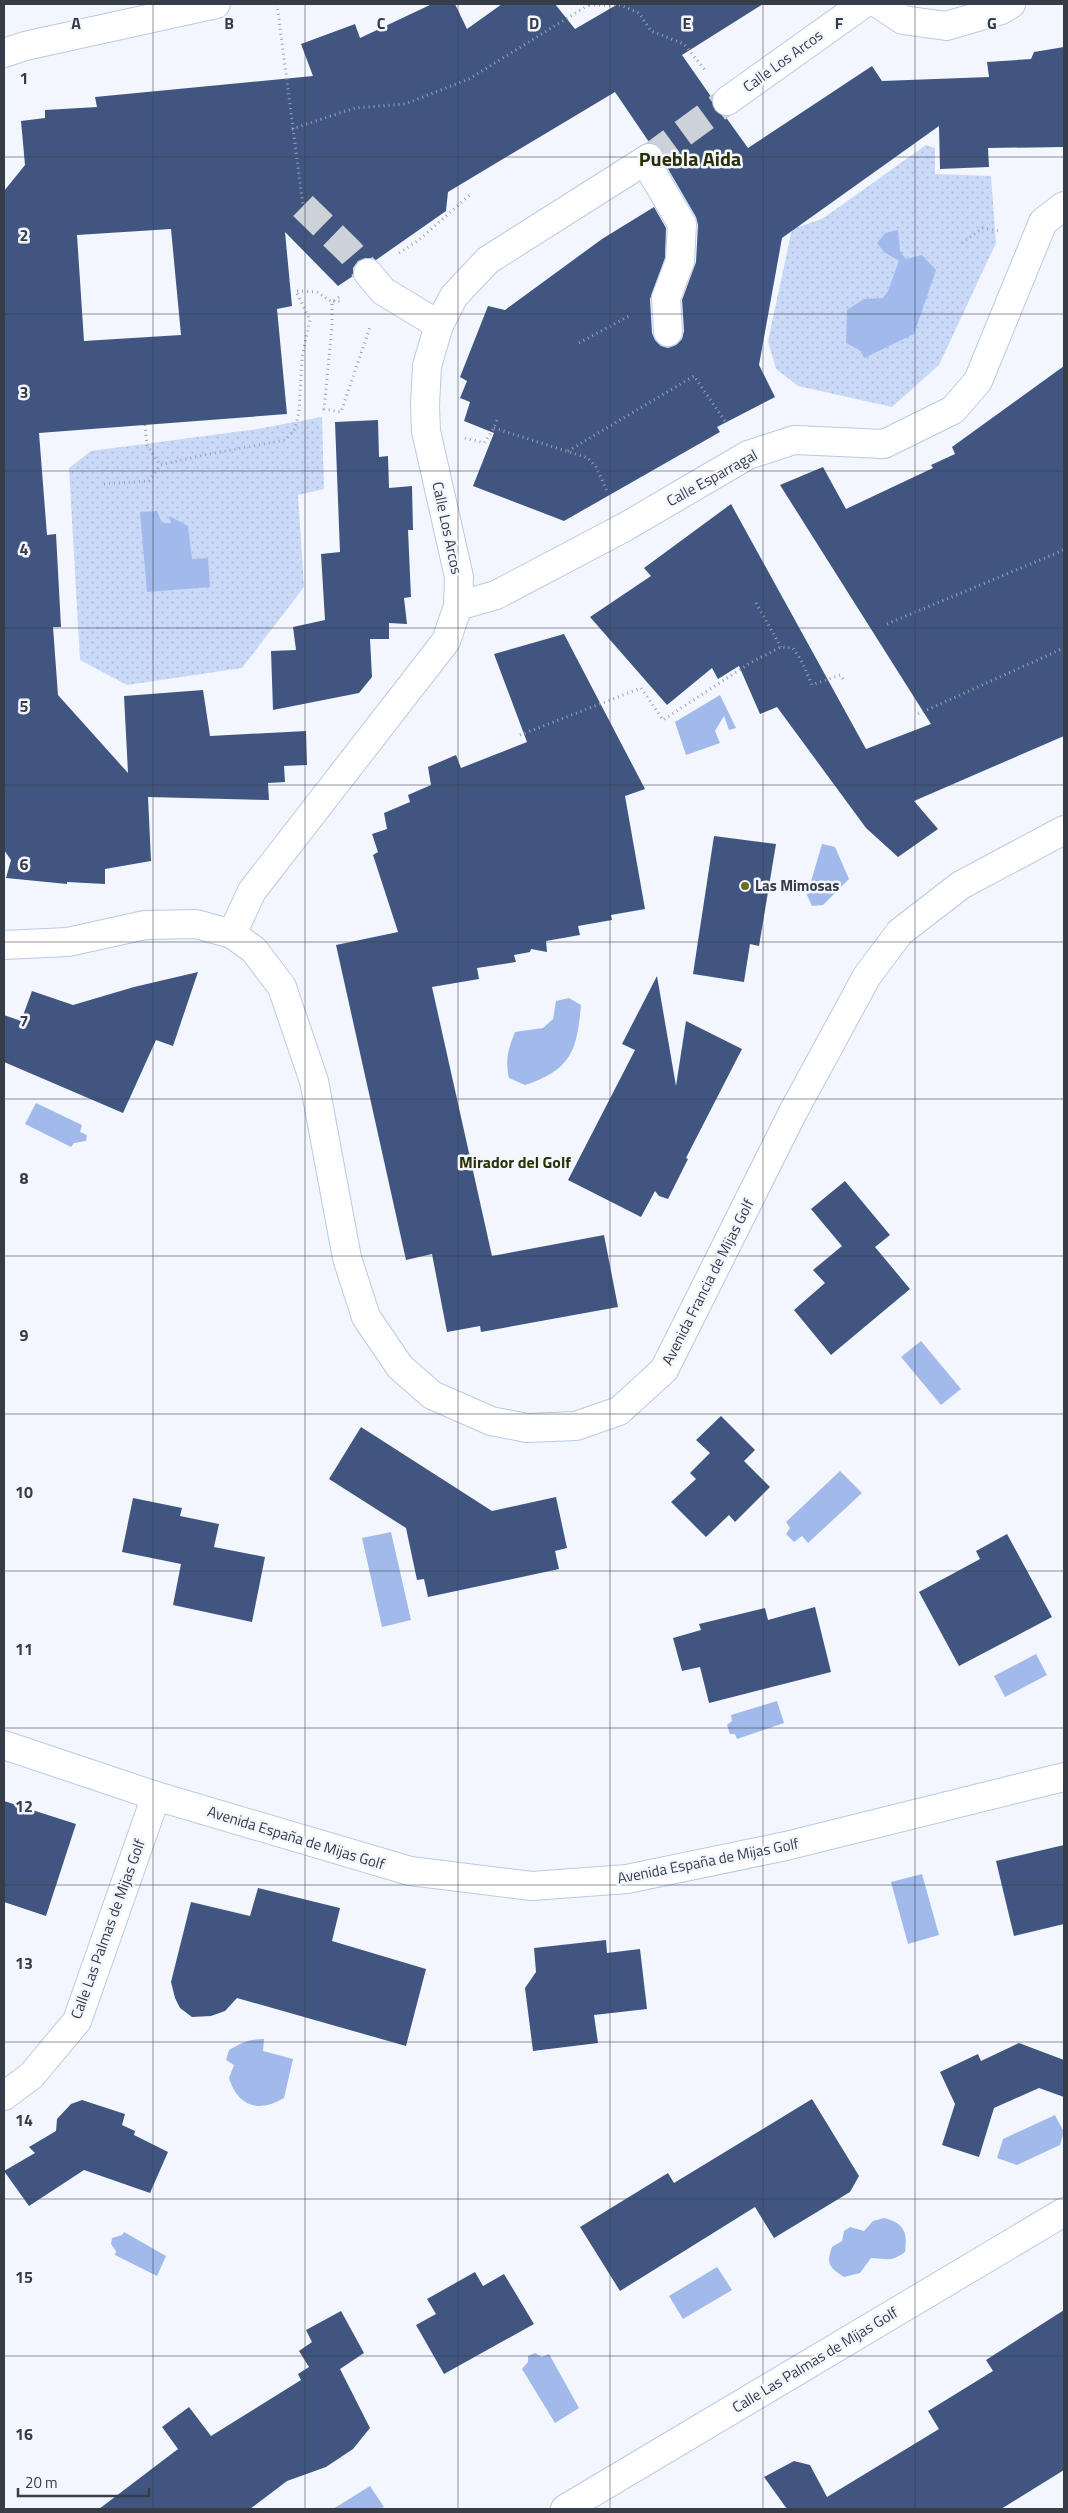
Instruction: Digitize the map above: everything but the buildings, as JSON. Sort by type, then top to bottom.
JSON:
[{"type":"street","points":[[4,52],[216,4]]},
{"type":"street","name":"Calle Los Arcos","points":[[727,101],[863,4]]},
{"type":"street","points":[[880,4],[903,20],[946,26],[1001,10],[1011,4]]},
{"type":"street","name":"Calle Los Arcos","points":[[232,934],[252,891],[446,641],[458,606],[459,577],[426,431],[425,414],[427,366],[439,325],[454,296],[488,260],[647,159],[682,224],[680,261],[666,298]]},
{"type":"street","name":"Calle Esparragal","points":[[458,606],[496,595],[625,527],[748,455],[794,440],[884,444],[953,410],[978,380],[1043,222],[1064,206]]},
{"type":"street","points":[[375,282],[439,325]]},
{"type":"street","points":[[666,298],[668,332]]},
{"type":"street","name":"Avenida Francia de Mijas Golf","points":[[4,945],[68,942],[145,925],[196,924],[232,934],[254,950],[282,987],[314,1081],[347,1258],[366,1317],[400,1367],[432,1395],[491,1421],[527,1428],[576,1426],[619,1411],[664,1370],[797,1105],[867,976],[900,932],[961,885],[1064,830]]},
{"type":"street","name":"Avenida España de Mijas Golf","points":[[4,1745],[156,1796],[410,1871],[532,1886],[627,1879],[786,1846],[1064,1777]]},
{"type":"street","name":"Calle Las Palmas de Mijas Golf","points":[[4,2096],[31,2076],[77,2021],[156,1796]]},
{"type":"street","name":"Calle Las Palmas de Mijas Golf","points":[[565,2509],[1064,2212]]},
{"type":"path","points":[[277,4],[303,206]]},
{"type":"path","points":[[292,129],[356,108],[405,104],[468,79],[589,4],[620,4],[640,13],[651,31],[684,44],[707,73]]},
{"type":"path","points":[[104,484],[149,481],[160,465],[204,454],[285,440],[295,429],[299,411],[302,357],[310,320],[296,291],[317,292],[332,302],[332,326],[324,409],[341,412],[375,282]]},
{"type":"path","points":[[579,344],[604,328],[666,298]]},
{"type":"path","points":[[568,451],[694,376],[748,455]]},
{"type":"path","points":[[457,436],[484,443],[494,428],[498,417]]},
{"type":"path","points":[[145,425],[147,445],[160,465]]},
{"type":"path","points":[[494,428],[588,458],[596,467]]},
{"type":"path","points":[[887,624],[1064,550]]},
{"type":"path","points":[[756,603],[781,647]]},
{"type":"path","points":[[520,736],[641,688],[663,720],[750,663],[781,647],[793,648],[801,660],[812,685],[840,675],[844,680]]},
{"type":"path","points":[[918,714],[1064,648]]},
{"type":"shaded area","points":[[926,145],[935,148],[935,174],[991,176],[996,243],[939,365],[892,407],[798,386],[776,369],[768,341],[792,229],[822,219]]},
{"type":"shaded area","points":[[898,230],[900,251],[906,259],[922,255],[936,270],[914,334],[864,358],[861,351],[846,343],[847,310],[864,299],[883,298],[888,291],[899,261],[884,252],[877,243],[885,233]]},
{"type":"shaded area","points":[[322,417],[324,489],[298,495],[304,587],[242,668],[127,685],[80,660],[69,468],[91,451],[257,429]]},
{"type":"shaded area","points":[[157,511],[162,523],[171,523],[169,516],[188,526],[192,559],[208,558],[210,587],[147,592],[140,512]]},
{"type":"shaded area","points":[[720,695],[736,728],[729,730],[724,716],[715,731],[720,743],[686,755],[675,722]]},
{"type":"shaded area","points":[[822,844],[835,847],[849,879],[823,905],[812,906],[807,895]]},
{"type":"shaded area","points":[[569,998],[581,1005],[577,1035],[569,1057],[553,1073],[525,1085],[509,1078],[508,1055],[515,1032],[543,1028],[553,1019],[556,1001]]},
{"type":"shaded area","points":[[36,1103],[82,1125],[80,1132],[87,1135],[86,1141],[74,1143],[71,1147],[25,1124]]},
{"type":"shaded area","points":[[921,1341],[961,1389],[941,1405],[901,1357]]},
{"type":"shaded area","points":[[840,1471],[862,1493],[808,1543],[802,1536],[794,1542],[786,1534],[790,1528],[786,1522]]},
{"type":"shaded area","points":[[391,1532],[411,1620],[382,1627],[362,1538]]},
{"type":"shaded area","points":[[1036,1654],[1047,1675],[1005,1697],[994,1676]]},
{"type":"shaded area","points":[[777,1701],[784,1723],[737,1739],[735,1734],[730,1734],[727,1725],[732,1721],[731,1715]]},
{"type":"shaded area","points":[[922,1874],[939,1935],[908,1944],[891,1882]]},
{"type":"shaded area","points":[[264,2039],[263,2051],[293,2059],[284,2098],[275,2103],[258,2106],[244,2101],[233,2088],[229,2078],[234,2065],[226,2060],[229,2050],[241,2043]]},
{"type":"shaded area","points":[[1055,2115],[1064,2132],[1060,2145],[1017,2165],[997,2158],[1003,2139]]},
{"type":"shaded area","points":[[884,2218],[891,2220],[903,2229],[906,2239],[905,2252],[892,2259],[871,2258],[860,2273],[844,2277],[832,2268],[829,2257],[832,2247],[842,2241],[844,2231],[850,2227],[864,2231],[873,2221]]},
{"type":"shaded area","points":[[124,2232],[166,2256],[157,2276],[115,2255],[116,2251],[111,2244],[112,2238],[122,2235]]},
{"type":"shaded area","points":[[717,2267],[732,2290],[683,2319],[669,2296]]},
{"type":"shaded area","points":[[535,2353],[542,2357],[549,2354],[579,2408],[555,2423],[522,2369],[528,2362],[528,2356]]},
{"type":"shaded area","points":[[370,2486],[384,2507],[379,2509],[333,2509]]},
{"type":"tunnel","points":[[649,158],[727,101]]},
{"type":"tunnel","points":[[303,206],[350,252],[368,273]]},
{"type":"place","name":"Las Mimosas","points":[[745,886]]},
{"type":"district","name":"Puebla Aida","points":[[690,159]]},
{"type":"district","name":"Mirador del Golf","points":[[515,1162]]}]
